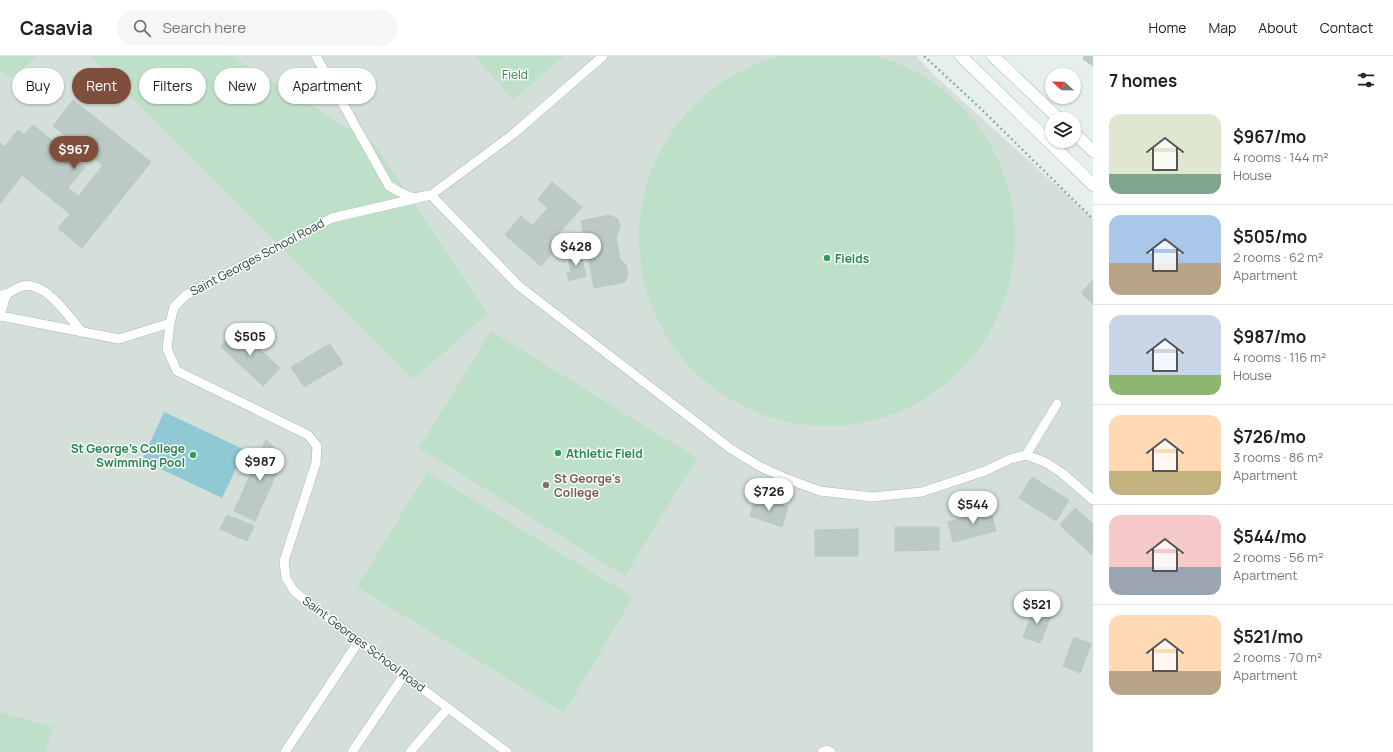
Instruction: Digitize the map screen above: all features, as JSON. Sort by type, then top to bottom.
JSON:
[{"type":"main road","points":[[961,56],[1093,185]]},
{"type":"main road","points":[[993,56],[1052,112]]},
{"type":"main road","points":[[1081,140],[1093,151]]},
{"type":"lane","points":[[316,56],[389,186],[413,198],[431,195],[519,286],[731,449],[759,466],[785,478],[820,491],[872,497],[922,492],[985,470],[1010,459],[1026,455],[1045,462],[1062,473],[1093,500]]},
{"type":"lane","name":"Saint Georges School Road","points":[[507,752],[317,610],[294,590],[286,578],[284,561],[316,463],[317,446],[308,435],[177,371],[167,349],[170,323],[174,307],[186,295],[307,230],[332,218],[431,195],[512,135],[604,56]]},
{"type":"lane","points":[[82,332],[52,297],[42,290],[22,286],[3,295],[0,316],[82,332],[119,338],[170,323]]},
{"type":"lane","points":[[1026,455],[1057,404]]},
{"type":"lane","points":[[285,752],[359,641]]},
{"type":"lane","points":[[352,752],[404,675]]},
{"type":"lane","points":[[410,752],[448,708]]},
{"type":"lane","points":[[822,752],[828,750],[831,752]]},
{"type":"path","points":[[924,56],[979,107],[1093,219]]},
{"type":"shaded area","name":"St George's College","points":[[0,56],[916,56],[935,76],[1093,219],[1093,752],[0,752]]},
{"type":"green space","name":"Fields","points":[[809,50],[845,50],[882,58],[916,72],[947,92],[973,118],[993,149],[1007,183],[1015,220],[1015,256],[1012,275],[1001,310],[984,343],[973,358],[947,384],[916,404],[882,418],[845,426],[809,426],[772,418],[738,404],[707,384],[681,358],[661,327],[647,293],[639,256],[639,220],[647,183],[661,149],[681,118],[707,92],[738,72],[772,58]]},
{"type":"green space","points":[[0,56],[37,56],[23,68],[12,68],[12,78],[0,70]]},
{"type":"green space","points":[[90,56],[232,56],[251,68],[214,68],[214,104],[270,104],[270,80],[278,85],[278,104],[309,104],[376,146],[488,314],[413,379],[131,97],[131,68],[102,68]]},
{"type":"green space","name":"Field","points":[[475,56],[564,56],[513,100]]},
{"type":"green space","name":"Athletic Field","points":[[491,331],[697,458],[625,576],[419,448]]},
{"type":"green space","points":[[427,472],[633,597],[564,713],[357,587]]},
{"type":"green space","points":[[0,712],[53,727],[45,752],[0,752]]},
{"type":"water","name":"St George's College Swimming Pool","points":[[164,412],[245,450],[222,498],[142,460]]},
{"type":"building","points":[[1084,56],[1093,56],[1093,66],[1083,59]]},
{"type":"building","points":[[72,101],[72,104],[78,104],[151,162],[82,248],[58,228],[70,214],[22,175],[0,204],[0,143],[4,147],[18,130],[24,135],[33,125],[85,167],[68,188],[79,196],[103,165],[53,126]]},
{"type":"building","points":[[552,182],[582,207],[556,237],[561,242],[541,266],[505,235],[521,216],[532,226],[548,208],[538,199]]},
{"type":"building","points":[[609,215],[618,219],[620,226],[616,237],[620,259],[626,265],[628,273],[625,282],[594,288],[581,221]]},
{"type":"building","points":[[580,252],[586,276],[569,281],[567,273],[571,272],[567,255]]},
{"type":"building","points":[[1093,280],[1093,304],[1081,293]]},
{"type":"building","points":[[237,328],[280,368],[263,386],[221,347]]},
{"type":"building","points":[[330,344],[343,364],[304,387],[291,367]]},
{"type":"building","points":[[266,440],[284,457],[255,521],[234,511]]},
{"type":"building","points":[[1032,477],[1069,500],[1056,521],[1019,498]]},
{"type":"building","points":[[756,496],[788,507],[782,527],[750,516]]},
{"type":"building","points":[[989,504],[996,531],[953,542],[948,522],[977,515],[975,508]]},
{"type":"building","points":[[1075,508],[1093,524],[1092,555],[1060,525]]},
{"type":"building","points":[[227,515],[254,526],[247,541],[220,529]]},
{"type":"building","points":[[895,527],[939,527],[939,550],[895,551]]},
{"type":"building","points":[[858,529],[858,556],[815,556],[815,530]]},
{"type":"building","points":[[1035,607],[1052,614],[1040,643],[1023,637]]},
{"type":"building","points":[[1074,637],[1091,644],[1080,673],[1063,666]]},
{"type":"place","name":"Fields","points":[[827,258]]},
{"type":"place","name":"Athletic Field","points":[[558,453]]},
{"type":"place","name":"St George's College Swimming Pool","points":[[193,455]]},
{"type":"place","name":"St George's College","points":[[546,485]]}]
